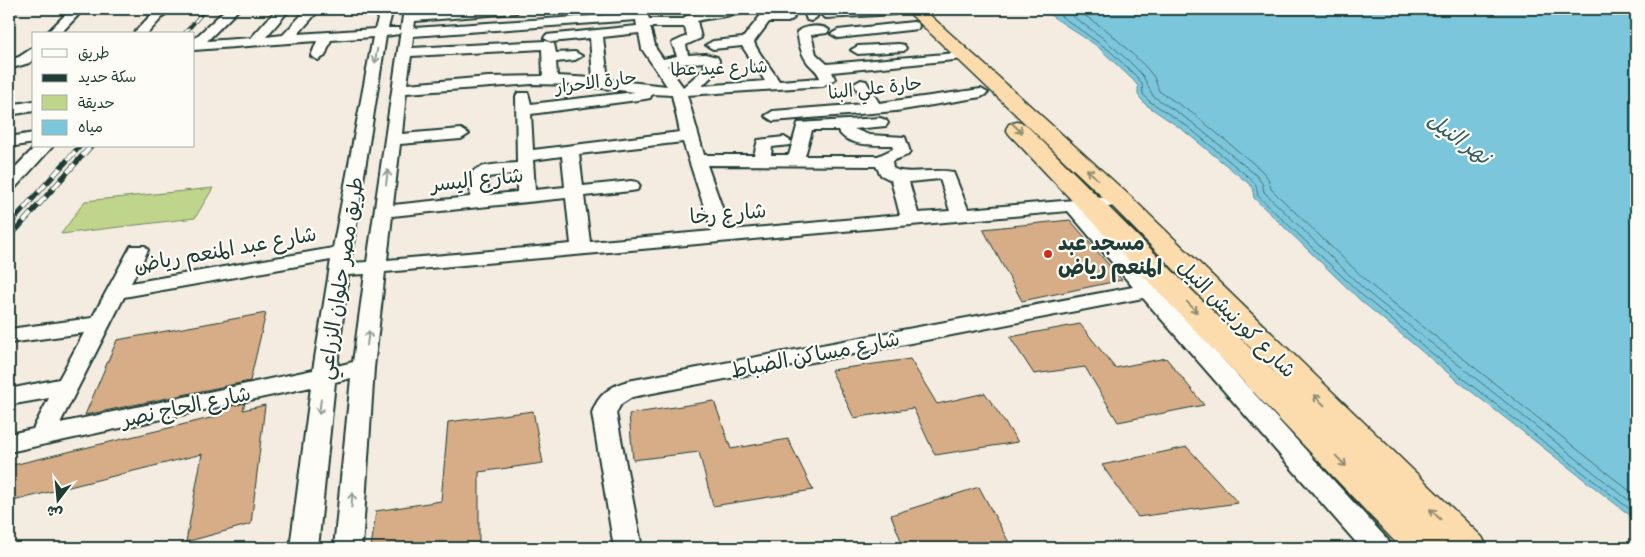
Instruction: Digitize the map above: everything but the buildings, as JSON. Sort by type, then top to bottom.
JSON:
[{"type":"highway","name":"شارع كورنيش النيل","points":[[904,13],[947,53],[1121,201],[1425,548]]},
{"type":"highway","name":"شارع كورنيش النيل","points":[[947,53],[1159,289],[1277,377],[1470,548]]},
{"type":"street","points":[[9,12],[13,9]]},
{"type":"street","points":[[54,32],[78,9]]},
{"type":"street","points":[[141,32],[164,9]]},
{"type":"street","points":[[195,45],[232,9]]},
{"type":"street","points":[[255,42],[284,9]]},
{"type":"street","points":[[287,39],[314,9]]},
{"type":"street","name":"طريق مصر حلوان الزراعي","points":[[304,548],[324,376],[341,261],[380,32],[387,9]]},
{"type":"street","points":[[195,46],[380,32],[515,9]]},
{"type":"street","points":[[682,54],[679,43],[694,38],[690,23],[691,18],[717,12],[751,9]]},
{"type":"street","points":[[826,14],[904,13]]},
{"type":"street","points":[[838,34],[904,13]]},
{"type":"street","points":[[407,28],[565,15],[690,23]]},
{"type":"street","points":[[657,60],[747,42],[766,18],[788,18]]},
{"type":"street","points":[[407,28],[547,41],[596,34],[642,19]]},
{"type":"street","points":[[642,19],[649,49],[680,91],[689,136],[723,236]]},
{"type":"street","name":"طريق مصر حلوان الزراعي","points":[[348,548],[363,368],[378,266],[383,211],[407,28]]},
{"type":"street","points":[[822,30],[804,32],[808,52],[813,62],[825,68],[947,53]]},
{"type":"street","points":[[596,34],[601,82]]},
{"type":"street","points":[[318,56],[326,36]]},
{"type":"street","points":[[547,41],[550,58],[550,80]]},
{"type":"street","points":[[747,42],[756,63],[770,85],[775,119],[821,132],[877,115],[861,84]]},
{"type":"street","points":[[858,50],[947,53]]},
{"type":"street","points":[[550,58],[575,56]]},
{"type":"street","points":[[9,64],[31,58]]},
{"type":"street","points":[[657,60],[705,58],[712,60],[711,70],[680,91]]},
{"type":"street","name":"شارع عيد عطا","points":[[398,89],[522,80],[550,80],[601,82],[680,91],[826,81],[828,80],[825,68]]},
{"type":"street","points":[[398,89],[441,72]]},
{"type":"street","points":[[522,80],[526,197]]},
{"type":"street","points":[[398,89],[460,96]]},
{"type":"street","name":"حارة الاحرار","points":[[523,110],[680,91]]},
{"type":"street","name":"حارة علي البنا","points":[[775,119],[877,115],[981,93]]},
{"type":"street","points":[[9,110],[32,106]]},
{"type":"street","points":[[698,160],[882,161],[884,158],[909,150],[897,140],[864,140],[847,132],[844,124]]},
{"type":"street","points":[[796,160],[804,138],[804,126]]},
{"type":"street","points":[[392,140],[461,134]]},
{"type":"street","points":[[479,201],[480,174],[525,158],[570,150],[689,136]]},
{"type":"street","points":[[9,142],[32,138]]},
{"type":"street","points":[[762,160],[764,143],[784,142]]},
{"type":"street","points":[[10,181],[43,148]]},
{"type":"street","points":[[570,150],[581,248]]},
{"type":"street","points":[[482,158],[525,158]]},
{"type":"street","points":[[882,161],[888,173],[898,177],[945,175],[961,215]]},
{"type":"street","points":[[898,177],[911,220]]},
{"type":"street","name":"شارع اليسر","points":[[383,211],[630,186]]},
{"type":"street","name":"شارع رخا","points":[[341,261],[378,266],[1121,201]]},
{"type":"street","points":[[41,436],[138,250]]},
{"type":"street","name":"شارع عبد المنعم رياض","points":[[116,292],[341,261]]},
{"type":"street","points":[[1159,289],[1378,548]]},
{"type":"street","name":"شارع مساكن الضباط","points":[[628,548],[604,413],[611,398],[619,393],[638,387],[1159,289]]},
{"type":"street","points":[[9,336],[99,324]]},
{"type":"street","name":"شارع الحاج نصر","points":[[9,443],[363,368]]},
{"type":"street","points":[[9,397],[67,386]]},
{"type":"green space","points":[[213,188],[195,218],[61,234],[85,201]]},
{"type":"water","name":"نهر النيل","points":[[1041,9],[1636,9],[1636,520],[1454,378],[1360,300],[1254,198],[1252,187],[1248,183],[1183,130],[1145,104],[1138,95],[1138,86],[1097,46]]},
{"type":"railway","points":[[186,32],[206,9]]},
{"type":"railway","points":[[9,225],[78,148]]},
{"type":"railway","points":[[9,238],[89,148]]},
{"type":"place","name":"مسجد عبد المنعم رياض","points":[[1048,254]]}]
